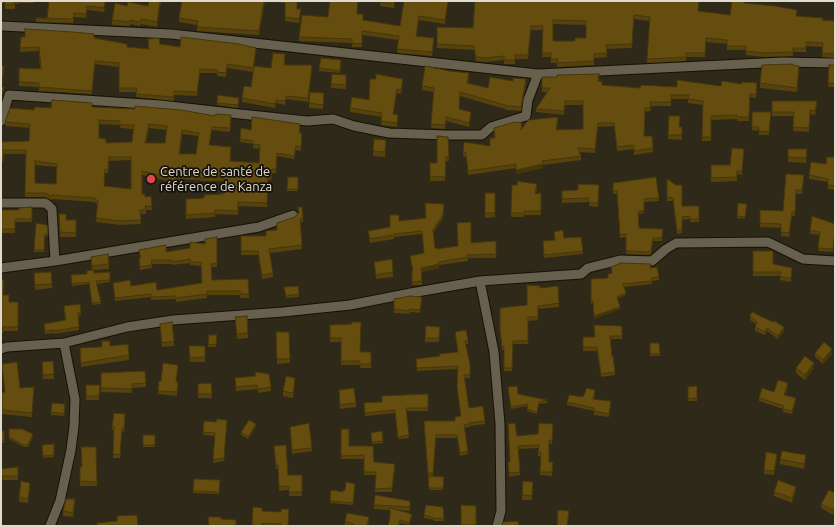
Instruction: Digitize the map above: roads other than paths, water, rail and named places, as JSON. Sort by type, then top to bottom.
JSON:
[{"type":"street","points":[[1,26],[171,34],[538,74],[783,62],[835,63]]},
{"type":"street","points":[[1,121],[9,95],[160,105],[308,121],[333,118],[354,126],[389,133],[482,135],[491,127],[526,116],[528,100],[538,74]]},
{"type":"street","points":[[1,203],[45,203],[52,209],[55,261]]},
{"type":"street","points":[[1,268],[55,261],[259,227],[293,215]]},
{"type":"street","points":[[1,349],[7,347],[64,342],[127,327],[173,320],[283,312],[350,305],[480,281],[581,274],[588,268],[620,260],[652,261],[676,243],[768,242],[803,259],[835,261]]},
{"type":"street","points":[[480,281],[494,352],[500,424],[501,510],[497,526]]},
{"type":"street","points":[[50,526],[60,501],[71,450],[74,426],[75,399],[64,342]]},
{"type":"place","name":"Centre de santé de référence de Kanza","points":[[151,179]]}]
